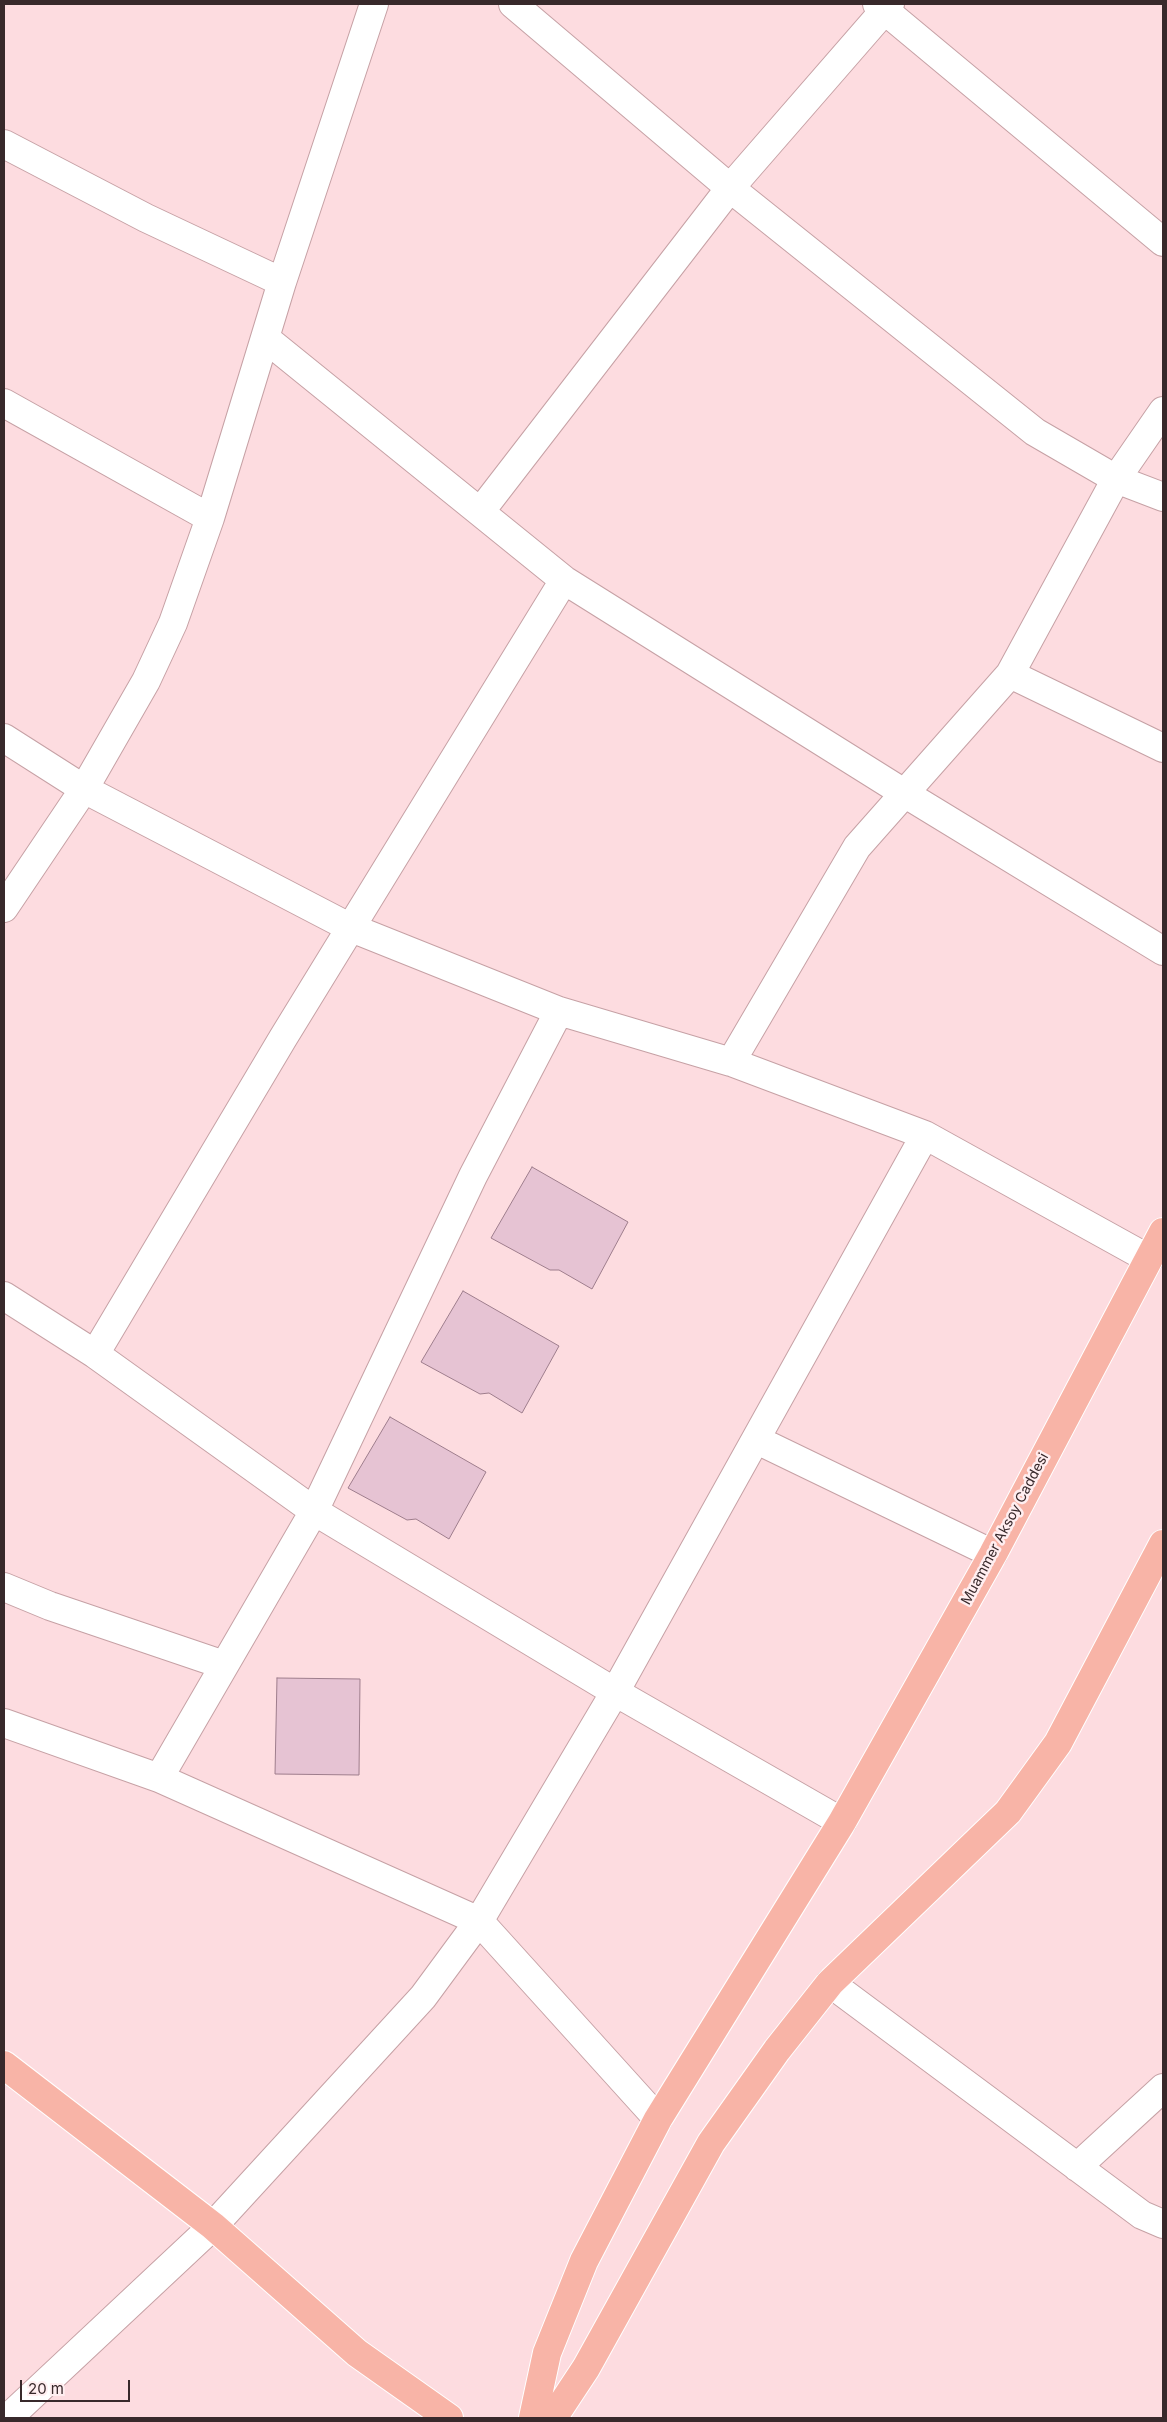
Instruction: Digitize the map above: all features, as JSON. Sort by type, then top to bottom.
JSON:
[{"type":"main road","name":"Muammer Aksoy Caddesi","points":[[533,2418],[547,2352],[584,2261],[658,2119],[842,1822],[993,1554],[1163,1232]]},
{"type":"main road","points":[[553,2418],[586,2368],[712,2143],[777,2050],[830,1983],[1008,1812],[1058,1743],[1163,1544]]},
{"type":"main road","points":[[4,2065],[213,2226],[357,2353],[449,2418]]},
{"type":"street","points":[[4,908],[84,789],[146,682],[173,623],[210,518],[282,282],[374,4]]},
{"type":"street","points":[[513,4],[730,188],[1035,432],[1116,479],[1163,497]]},
{"type":"street","points":[[480,512],[730,188],[884,6],[1163,242]]},
{"type":"street","points":[[4,144],[146,218],[282,282]]},
{"type":"street","points":[[265,338],[564,580],[904,793],[1163,951]]},
{"type":"street","points":[[4,403],[210,518]]},
{"type":"street","points":[[731,1062],[857,847],[1010,674],[1116,479],[1163,411]]},
{"type":"street","points":[[95,1354],[350,927],[564,580]]},
{"type":"street","points":[[1010,674],[1163,748]]},
{"type":"street","points":[[4,738],[84,789],[350,927],[559,1011],[731,1062],[925,1135],[1149,1259]]},
{"type":"street","points":[[159,1778],[314,1511],[473,1176],[559,1011]]},
{"type":"street","points":[[8,2418],[213,2226],[422,1998],[479,1921],[614,1692],[757,1440],[925,1135]]},
{"type":"street","points":[[4,1296],[95,1354],[314,1511],[614,1692],[842,1822]]},
{"type":"street","points":[[757,1440],[993,1554]]},
{"type":"street","points":[[4,1587],[50,1606],[224,1665]]},
{"type":"street","points":[[4,1723],[159,1778],[479,1921],[658,2119]]},
{"type":"street","points":[[830,1983],[1142,2215],[1163,2224]]},
{"type":"street","points":[[1077,2167],[1163,2088]]},
{"type":"building","points":[[532,1167],[628,1222],[592,1289],[559,1270],[550,1270],[491,1238]]},
{"type":"building","points":[[463,1291],[559,1346],[522,1413],[489,1393],[480,1394],[421,1362]]},
{"type":"building","points":[[390,1417],[486,1472],[449,1539],[416,1519],[407,1520],[348,1488]]},
{"type":"building","points":[[277,1678],[360,1679],[359,1775],[275,1774]]}]
